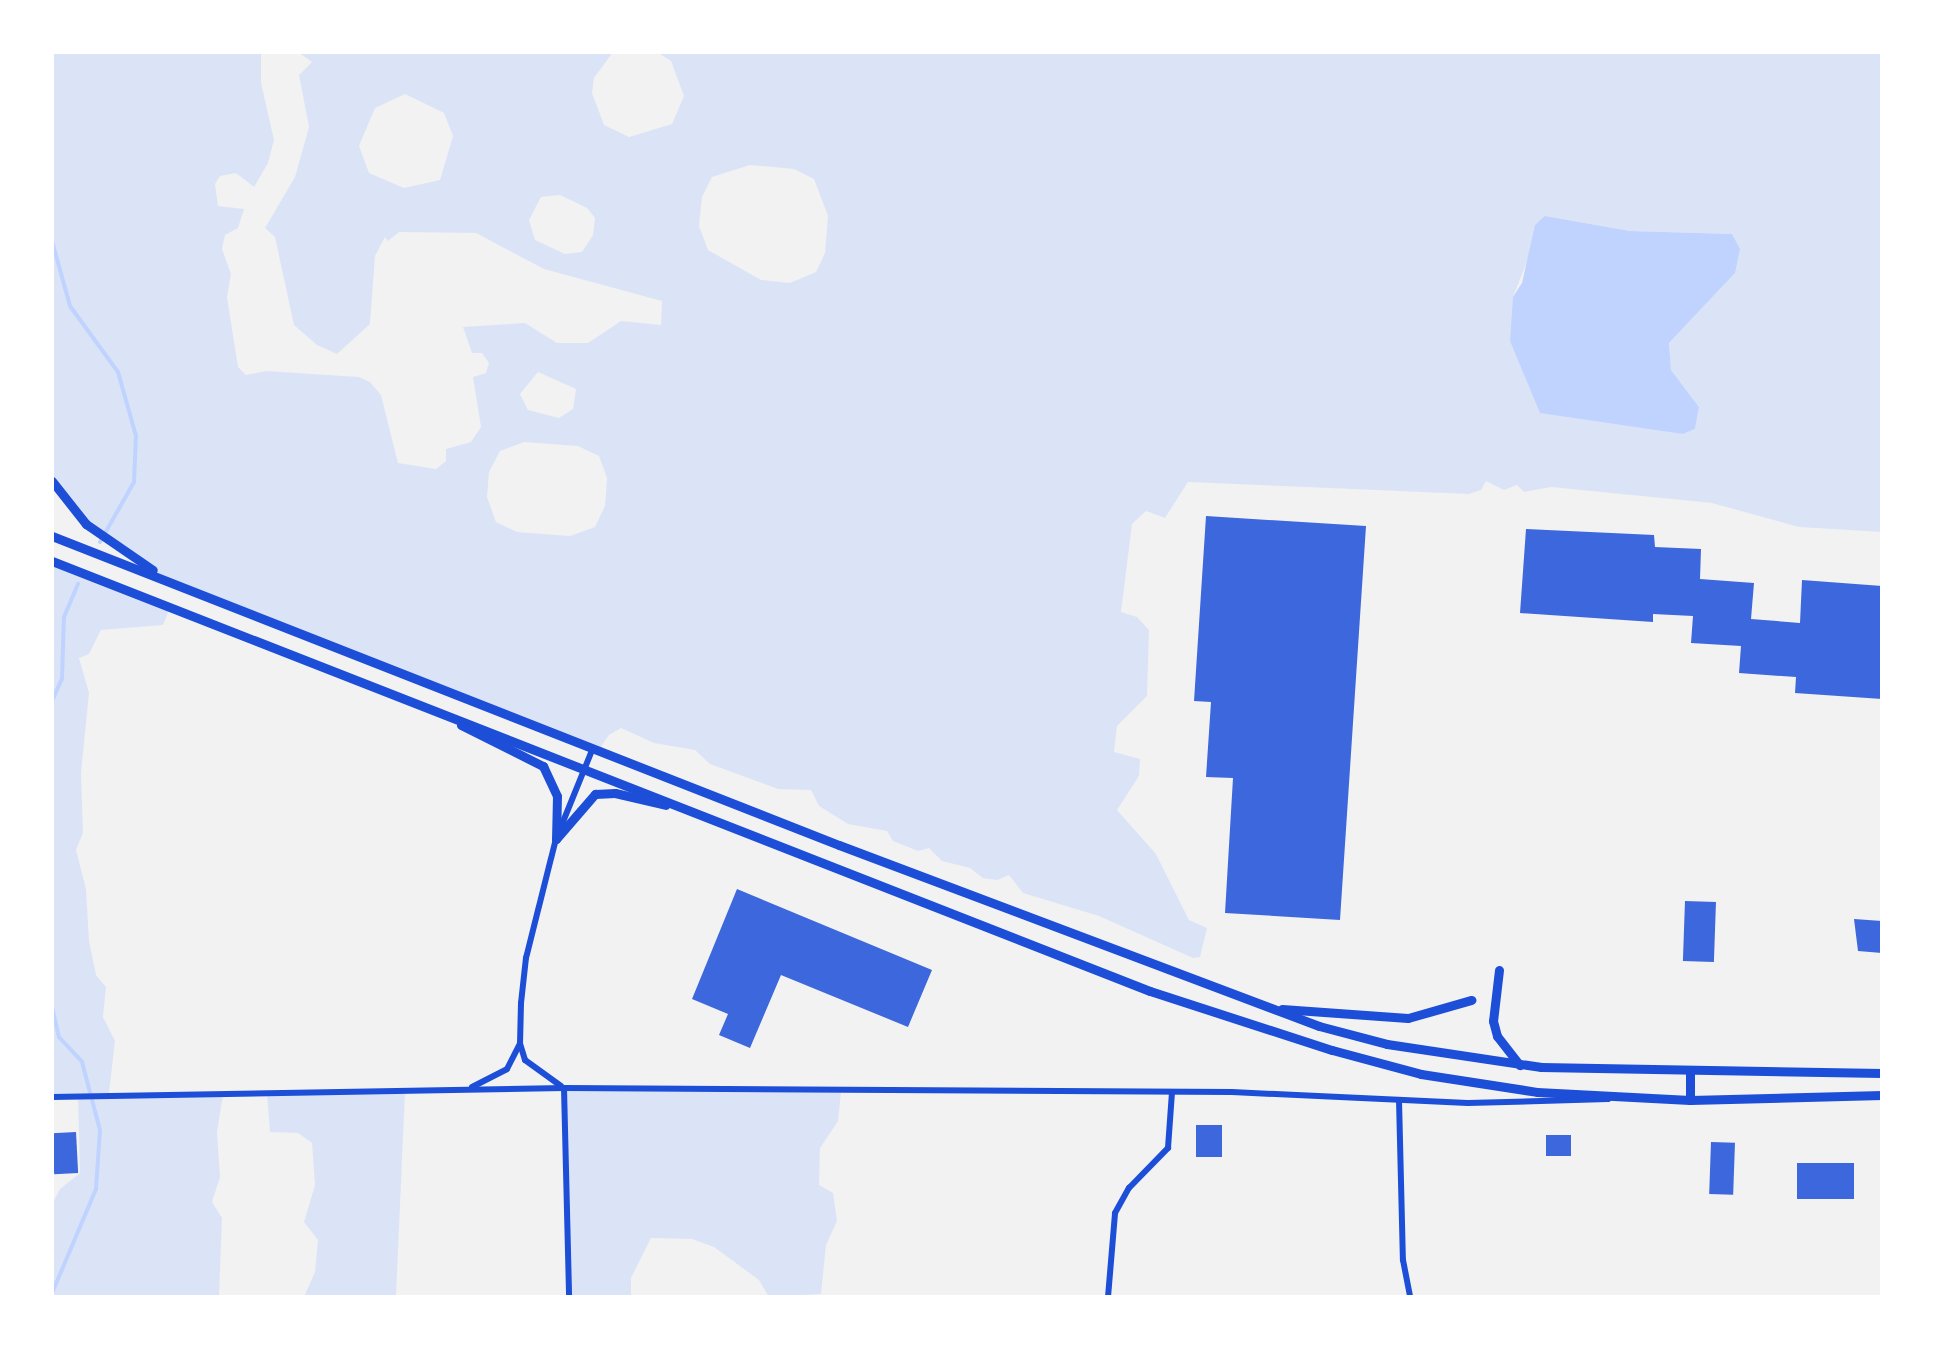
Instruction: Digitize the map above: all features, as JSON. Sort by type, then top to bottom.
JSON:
[{"type":"main road","points":[[52,481],[108,542],[189,589]]},
{"type":"main road","points":[[52,536],[1262,1007],[1319,1026],[1429,1051],[1520,1065],[1690,1072],[1882,1073]]},
{"type":"main road","points":[[52,561],[1150,991],[1332,1050],[1421,1074],[1619,1098],[1690,1100],[1882,1095]]},
{"type":"main road","points":[[407,698],[543,766],[557,796],[556,839]]},
{"type":"main road","points":[[556,839],[595,794],[615,793],[699,812]]},
{"type":"main road","points":[[1499,970],[1493,1021],[1497,1036],[1520,1065]]},
{"type":"main road","points":[[1262,1007],[1408,1018],[1471,1000]]},
{"type":"main road","points":[[1690,1072],[1690,1100]]},
{"type":"street","points":[[460,1090],[499,1076],[520,1044],[526,958],[556,839],[594,746]]},
{"type":"street","points":[[520,1044],[531,1067],[564,1088]]},
{"type":"street","points":[[52,1097],[564,1088],[1172,1092],[1559,1104],[1619,1098]]},
{"type":"street","points":[[564,1088],[569,1297]]},
{"type":"street","points":[[1108,1297],[1115,1213],[1129,1188],[1168,1148],[1172,1092]]},
{"type":"street","points":[[1399,1100],[1403,1260],[1410,1297]]},
{"type":"shaded area","points":[[52,52],[261,52],[261,83],[274,140],[268,163],[254,187],[236,173],[220,176],[215,184],[218,206],[244,209],[238,228],[225,235],[222,249],[231,274],[227,297],[238,367],[246,375],[266,371],[359,377],[370,382],[381,395],[398,463],[436,469],[446,461],[446,449],[471,442],[481,427],[473,377],[486,373],[489,363],[482,353],[472,353],[463,327],[525,323],[557,343],[588,343],[621,321],[661,325],[662,301],[544,269],[476,233],[399,232],[388,241],[385,237],[375,256],[370,324],[337,354],[317,345],[294,325],[275,237],[265,228],[295,177],[309,127],[299,75],[312,62],[298,52],[613,52],[594,78],[592,93],[604,125],[629,137],[672,124],[684,96],[671,61],[657,52],[1882,52],[1882,532],[1799,527],[1712,503],[1551,487],[1524,492],[1517,485],[1504,490],[1486,481],[1481,490],[1469,494],[1188,482],[1165,518],[1146,511],[1132,524],[1121,612],[1137,617],[1149,630],[1147,696],[1117,726],[1114,752],[1140,759],[1139,776],[1117,810],[1156,854],[1189,920],[1207,928],[1200,957],[1193,958],[1099,916],[1023,893],[1009,875],[997,880],[983,878],[970,868],[942,861],[929,848],[918,851],[893,841],[887,831],[848,824],[819,806],[811,790],[778,789],[710,764],[695,750],[654,743],[621,728],[609,735],[596,754],[159,575],[96,534],[52,483]],"holes":[[[405,94],[444,113],[453,136],[440,180],[404,188],[369,173],[359,146],[375,108]],[[750,165],[794,169],[814,179],[828,216],[825,253],[816,272],[790,283],[761,280],[708,250],[699,226],[702,197],[712,177]],[[560,195],[587,208],[595,218],[593,235],[582,252],[565,254],[535,240],[529,220],[541,197]],[[1545,216],[1630,231],[1732,234],[1735,273],[1669,343],[1671,370],[1699,407],[1695,429],[1683,434],[1603,420],[1513,297]],[[538,372],[576,389],[573,409],[559,418],[528,410],[520,394]],[[524,442],[578,446],[599,456],[607,478],[605,506],[595,527],[570,536],[517,532],[496,522],[487,497],[489,472],[500,451]]]},
{"type":"shaded area","points":[[52,563],[169,610],[163,625],[101,630],[89,654],[79,658],[89,693],[81,773],[83,833],[76,850],[86,889],[89,941],[96,975],[106,987],[103,1017],[115,1041],[109,1093],[223,1095],[217,1132],[220,1177],[212,1202],[222,1218],[219,1297],[52,1297],[52,1204],[60,1189],[80,1173],[78,1097],[52,1096]]},
{"type":"shaded area","points":[[563,1089],[841,1092],[838,1121],[820,1148],[819,1185],[833,1193],[837,1221],[826,1245],[821,1294],[769,1297],[759,1280],[714,1247],[692,1239],[651,1238],[631,1278],[631,1297],[567,1297]]},
{"type":"shaded area","points":[[405,1091],[396,1297],[304,1297],[315,1272],[318,1240],[304,1222],[315,1185],[312,1143],[298,1133],[270,1132],[267,1093]]},
{"type":"water","points":[[1545,216],[1630,231],[1732,234],[1740,249],[1735,273],[1669,343],[1671,370],[1699,407],[1695,429],[1683,434],[1540,413],[1510,341],[1513,297],[1522,283],[1535,225]]},
{"type":"building","points":[[1206,516],[1366,526],[1340,920],[1225,913],[1233,778],[1206,777],[1211,702],[1194,701]]},
{"type":"building","points":[[1526,529],[1654,535],[1655,547],[1701,549],[1700,579],[1754,583],[1751,619],[1800,623],[1802,580],[1882,586],[1882,699],[1795,693],[1796,677],[1739,673],[1741,646],[1691,643],[1693,616],[1653,614],[1653,622],[1520,613]]},
{"type":"building","points":[[737,889],[932,970],[908,1027],[781,975],[750,1048],[719,1035],[728,1014],[692,999]]},
{"type":"building","points":[[1685,901],[1716,902],[1714,962],[1683,961]]},
{"type":"building","points":[[1854,919],[1882,921],[1882,953],[1858,951]]},
{"type":"building","points":[[1196,1125],[1222,1125],[1222,1157],[1196,1157]]},
{"type":"building","points":[[76,1132],[78,1173],[54,1174],[52,1133]]},
{"type":"building","points":[[1546,1135],[1571,1135],[1571,1156],[1546,1156]]},
{"type":"building","points":[[1711,1142],[1735,1143],[1733,1195],[1709,1194]]},
{"type":"building","points":[[1797,1163],[1854,1163],[1854,1199],[1797,1199]]},
{"type":"waterway","points":[[52,241],[70,306],[118,372],[136,436],[134,482],[100,542]]},
{"type":"waterway","points":[[52,701],[62,679],[64,617],[78,584]]},
{"type":"waterway","points":[[52,1007],[59,1037],[82,1062],[100,1130],[96,1189],[52,1293]]}]
